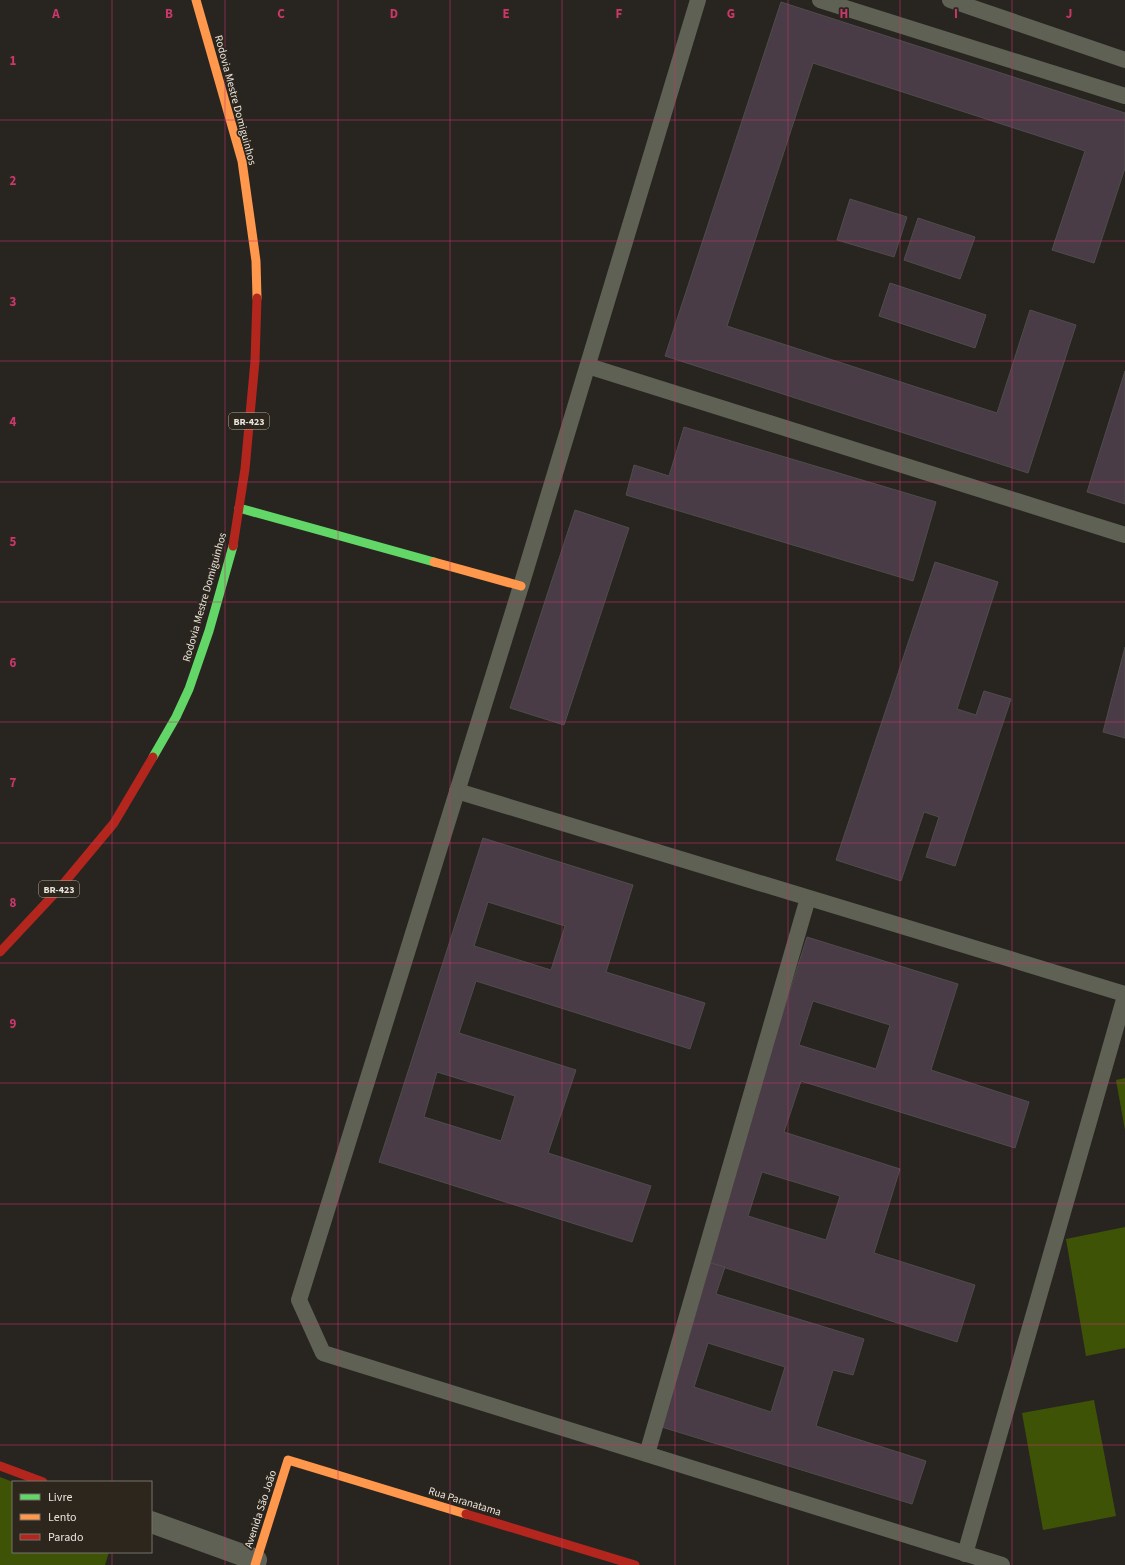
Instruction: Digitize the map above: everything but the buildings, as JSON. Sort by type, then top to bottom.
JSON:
[{"type":"main road","name":"Rodovia Mestre Domiguinhos","points":[[0,952],[59,889],[114,822],[176,717],[189,689],[209,631],[233,548],[245,469],[255,361],[257,286],[256,261],[242,161],[196,0]]},
{"type":"main road","points":[[239,508],[521,586]]},
{"type":"main road","name":"Avenida São João","points":[[256,1563],[288,1460]]},
{"type":"main road","name":"Rua Paranatama","points":[[288,1460],[635,1565]]},
{"type":"main road","points":[[0,1466],[40,1481]]},
{"type":"street","points":[[152,1522],[256,1563]]},
{"type":"lane","points":[[698,0],[521,586],[299,1300],[323,1354],[1002,1565]]},
{"type":"lane","points":[[820,0],[1125,96]]},
{"type":"lane","points":[[950,0],[1125,60]]},
{"type":"lane","points":[[588,366],[1125,535]]},
{"type":"lane","points":[[457,791],[1125,995],[965,1554]]},
{"type":"lane","points":[[647,1454],[808,898]]},
{"type":"green space","points":[[1125,1078],[1125,1130],[1116,1080]]},
{"type":"green space","points":[[1125,1227],[1125,1348],[1086,1356],[1066,1239]]},
{"type":"green space","points":[[1094,1400],[1116,1516],[1043,1530],[1022,1413]]},
{"type":"green space","points":[[0,1477],[12,1482],[12,1553],[109,1553],[105,1565],[0,1565]]},
{"type":"traffic: fast","points":[[239,508],[434,562]]},
{"type":"traffic: fast","points":[[153,757],[176,717],[189,689],[209,631],[233,546]]},
{"type":"traffic: slow","points":[[196,0],[242,161],[256,261],[257,298]]},
{"type":"traffic: slow","points":[[434,562],[521,586]]},
{"type":"traffic: slow","points":[[255,1565],[288,1460],[466,1514]]},
{"type":"traffic: jam","points":[[233,546],[245,469],[255,361],[257,298]]},
{"type":"traffic: jam","points":[[0,952],[59,889],[114,823],[153,757]]},
{"type":"traffic: jam","points":[[0,1466],[40,1481]]},
{"type":"traffic: jam","points":[[466,1514],[635,1565]]}]
